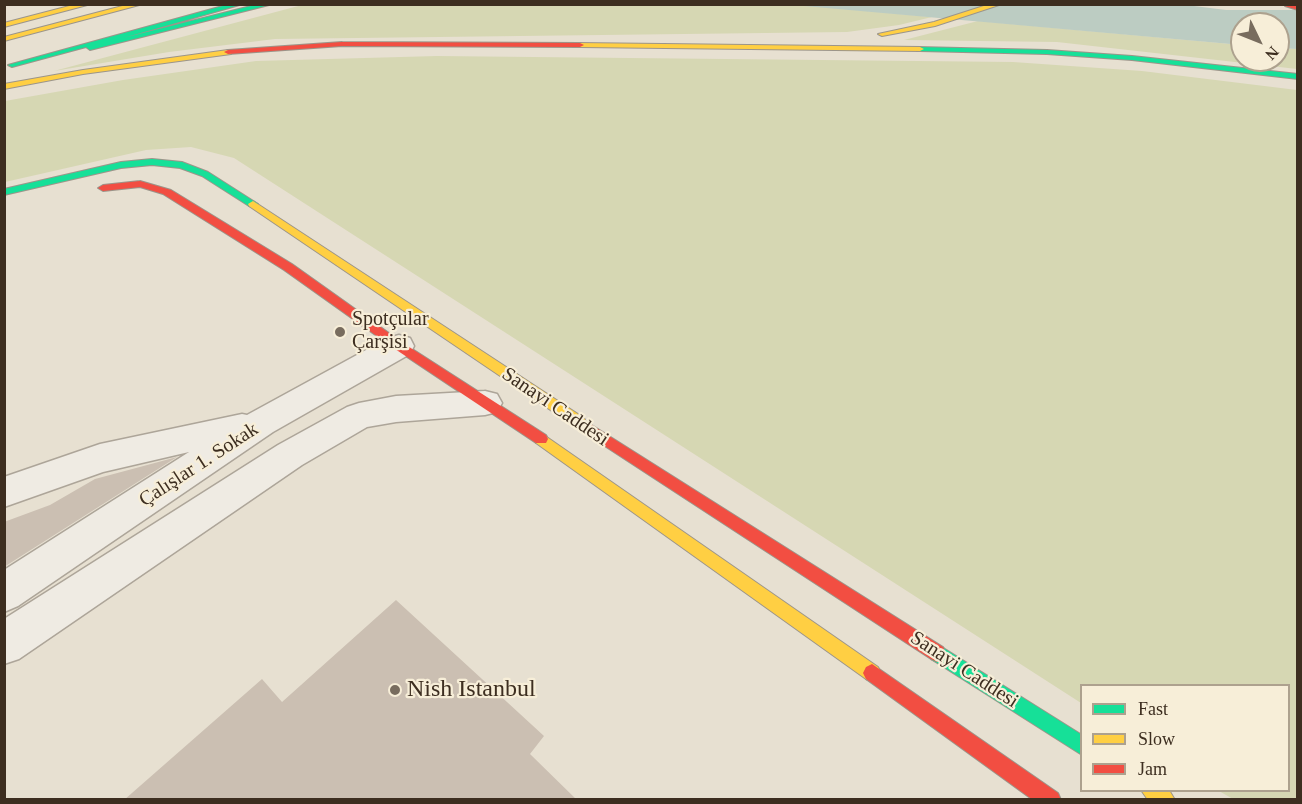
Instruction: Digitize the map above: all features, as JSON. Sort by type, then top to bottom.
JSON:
[{"type":"main road","points":[[4,25],[88,4]]},
{"type":"main road","points":[[4,39],[140,4]]},
{"type":"main road","points":[[7,66],[240,4]]},
{"type":"main road","points":[[7,66],[147,35],[270,4]]},
{"type":"main road","points":[[722,45],[863,37],[899,32],[964,16],[999,4]]},
{"type":"main road","points":[[4,87],[159,60],[268,48],[353,44],[722,45],[1047,52],[1164,61],[1298,77]]},
{"type":"main road","name":"Sanayi Caddesi","points":[[4,192],[121,165],[152,162],[182,165],[205,174],[240,195],[611,444],[1080,745]]},
{"type":"main road","name":"Sanayi Caddesi","points":[[87,191],[140,184],[167,192],[288,267],[399,346],[541,439],[1051,800]]},
{"type":"street","name":"Çalışlar 1. Sokak","points":[[4,593],[261,423],[399,346]]},
{"type":"street","points":[[4,492],[100,458],[261,423],[359,416],[396,409],[485,403]]},
{"type":"street","points":[[4,644],[290,455],[359,416]]},
{"type":"green space","points":[[792,4],[932,17],[899,25],[847,32],[275,39],[169,52],[54,71],[302,5]]},
{"type":"green space","points":[[978,21],[1230,44],[1230,61],[1057,42],[904,40]]},
{"type":"green space","points":[[1290,49],[1297,49],[1297,69],[1290,68]]},
{"type":"green space","points":[[437,56],[1013,62],[1142,71],[1297,90],[1297,799],[1233,799],[1221,792],[1290,792],[1290,684],[1080,684],[1080,702],[234,158],[191,147],[146,150],[5,182],[5,101],[123,80],[256,61]]},
{"type":"shaded area","points":[[1178,4],[1226,10],[1297,10],[1297,49],[1290,49],[1290,12],[1230,12],[1230,44],[793,5]]},
{"type":"building","points":[[177,457],[4,567],[4,522],[50,505],[95,479]]},
{"type":"building","name":"Nish Istanbul","points":[[396,600],[544,736],[530,754],[577,800],[124,800],[262,679],[282,702]]},
{"type":"traffic: fast","points":[[12,65],[240,4]]},
{"type":"traffic: fast","points":[[90,48],[270,4]]},
{"type":"traffic: fast","points":[[920,49],[1047,52],[1132,58],[1298,77]]},
{"type":"traffic: fast","points":[[4,192],[121,165],[152,162],[182,165],[205,174],[253,204]]},
{"type":"traffic: fast","points":[[937,653],[1080,745]]},
{"type":"traffic: slow","points":[[4,25],[88,4]]},
{"type":"traffic: slow","points":[[4,39],[140,4]]},
{"type":"traffic: slow","points":[[882,34],[935,24],[999,4]]},
{"type":"traffic: slow","points":[[580,45],[920,49]]},
{"type":"traffic: slow","points":[[4,87],[83,72],[228,52]]},
{"type":"traffic: slow","points":[[253,204],[579,422]]},
{"type":"traffic: slow","points":[[541,439],[872,673]]},
{"type":"traffic: slow","points":[[1154,792],[1165,800]]},
{"type":"traffic: jam","points":[[1288,4],[1298,8]]},
{"type":"traffic: jam","points":[[228,52],[342,44],[580,45]]},
{"type":"traffic: jam","points":[[103,188],[140,184],[167,192],[288,267],[399,346],[541,439]]},
{"type":"traffic: jam","points":[[579,422],[937,653]]},
{"type":"traffic: jam","points":[[872,673],[1051,800]]},
{"type":"place","name":"Spotçular Çarşisi","points":[[340,332]]},
{"type":"place","name":"Nish Istanbul","points":[[395,690]]}]
